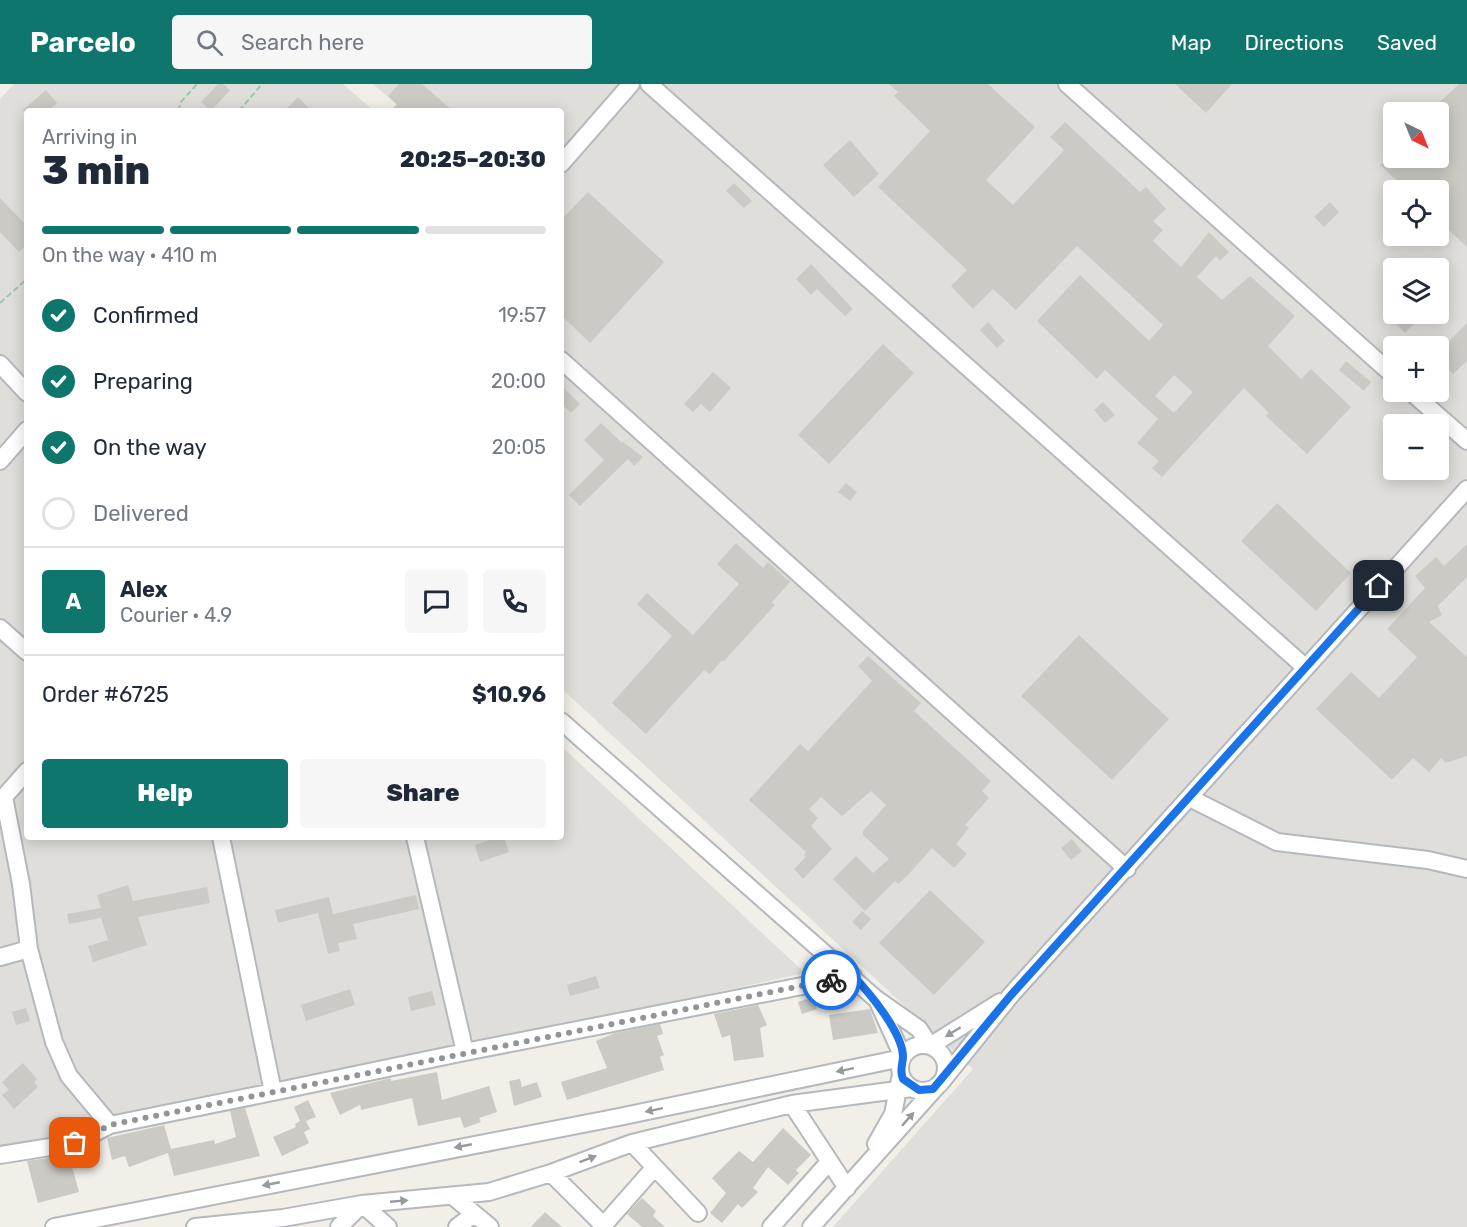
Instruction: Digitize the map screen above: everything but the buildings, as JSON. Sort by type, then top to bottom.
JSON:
[{"type":"street","points":[[564,161],[631,84]]},
{"type":"street","points":[[649,84],[1306,668]]},
{"type":"street","points":[[1067,84],[1383,366]]},
{"type":"street","points":[[564,363],[1127,869]]},
{"type":"street","points":[[0,364],[24,390]]},
{"type":"street","points":[[1422,402],[1467,441]]},
{"type":"street","points":[[0,461],[24,433]]},
{"type":"street","points":[[811,1227],[941,1082],[1011,995],[1127,869],[1467,489]]},
{"type":"street","points":[[0,628],[24,649]]},
{"type":"street","points":[[54,1227],[619,1117],[877,1063],[903,1073],[926,1090],[941,1082],[946,1067],[945,1060],[942,1054],[930,1046],[919,1029],[875,998],[853,976],[564,724]]},
{"type":"street","points":[[24,774],[4,796],[21,884],[29,949],[54,1042],[69,1076],[110,1125]]},
{"type":"street","points":[[1190,798],[1277,842],[1428,860],[1467,869]]},
{"type":"street","points":[[222,840],[273,1092]]},
{"type":"street","points":[[417,840],[465,1052]]},
{"type":"street","points":[[0,957],[29,949]]},
{"type":"street","points":[[0,1155],[75,1143],[110,1125],[853,976]]},
{"type":"street","points":[[851,1183],[890,1121],[903,1073],[914,1047],[930,1046],[1011,995]]},
{"type":"street","points":[[875,998],[903,1073]]},
{"type":"street","points":[[877,1063],[885,1070],[886,1079],[878,1091]]},
{"type":"street","points":[[195,1227],[284,1224],[362,1204],[489,1192],[551,1173],[632,1143],[792,1104],[878,1091],[903,1073]]},
{"type":"street","points":[[792,1104],[829,1162],[851,1183]]},
{"type":"street","points":[[632,1143],[699,1213]]},
{"type":"street","points":[[771,1227],[829,1162]]},
{"type":"street","points":[[551,1173],[603,1226],[654,1168]]},
{"type":"street","points":[[454,1197],[490,1227]]},
{"type":"street","points":[[339,1227],[362,1204]]},
{"type":"street","points":[[362,1204],[388,1227]]},
{"type":"street","points":[[456,1227],[474,1214]]},
{"type":"path","points":[[179,108],[180,103],[197,84]]},
{"type":"path","points":[[242,108],[262,84]]},
{"type":"path","points":[[0,303],[24,282]]},
{"type":"shaded area","points":[[14,84],[343,84],[371,108],[24,108],[24,840],[564,840],[564,749],[805,973],[0,1148],[0,99]]},
{"type":"shaded area","points":[[373,84],[1467,84],[1467,1227],[833,1227],[973,1069],[564,691],[564,108],[401,108]]},
{"type":"way so far","points":[[75,1143],[110,1125],[831,980]]},
{"type":"route","points":[[831,980],[853,976],[875,998],[891,1026],[903,1057],[900,1068],[903,1079],[912,1088],[933,1089],[942,1081],[1011,995],[1127,869],[1379,586]]}]
